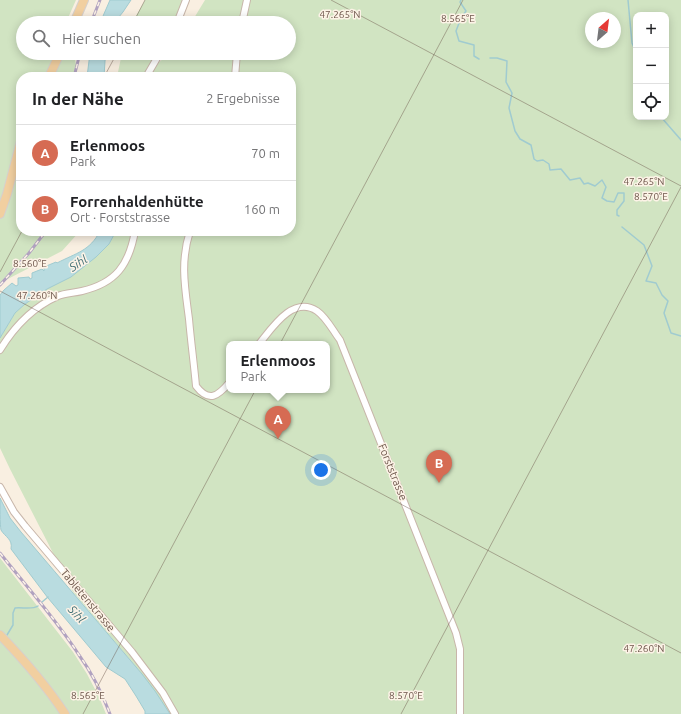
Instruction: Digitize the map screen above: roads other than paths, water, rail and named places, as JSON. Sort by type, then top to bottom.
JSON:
[{"type":"main road","points":[[77,16],[84,0]]},
{"type":"main road","points":[[50,72],[56,60]]},
{"type":"main road","points":[[0,214],[16,160]]},
{"type":"main road","points":[[0,635],[39,678],[65,714]]},
{"type":"street","points":[[180,16],[186,0]]},
{"type":"street","points":[[244,16],[247,0]]},
{"type":"street","points":[[149,72],[156,60]]},
{"type":"street","points":[[235,72],[236,60]]},
{"type":"street","points":[[0,350],[20,322],[32,311],[58,296],[100,285],[112,278],[121,268],[128,256],[134,236]]},
{"type":"street","points":[[188,236],[184,258],[184,277],[196,386],[202,394],[209,397],[217,395],[226,386]]},
{"type":"street","name":"Forststrasse","points":[[261,341],[270,329],[286,313],[298,307],[309,308],[317,311],[325,319],[340,340],[456,634],[460,649],[460,714]]},
{"type":"street","name":"Tabletenstrasse","points":[[0,487],[10,505],[25,526],[136,658],[163,693],[175,714]]},
{"type":"water","points":[[110,0],[131,0],[120,16],[103,16]]},
{"type":"water","points":[[89,60],[105,60],[104,72],[88,72]]},
{"type":"water","name":"Sihl","points":[[97,236],[113,236],[109,244],[96,257],[71,277],[47,289],[15,313],[0,338],[0,295],[4,290],[12,283],[16,286],[18,285],[18,278],[29,277],[30,279],[32,278],[32,273],[42,269],[44,271],[44,267],[56,262],[57,263],[82,251]]},
{"type":"water","name":"Sihl","points":[[0,498],[10,518],[21,532],[142,674],[170,714],[145,714],[145,711],[125,679],[106,667],[48,598],[11,549],[10,540],[1,530]]},
{"type":"waterway","points":[[461,0],[460,2],[466,11],[461,18],[456,31],[459,41],[474,45],[474,56],[479,59]]},
{"type":"waterway","points":[[628,0],[632,43],[634,48]]},
{"type":"waterway","points":[[490,58],[497,58],[507,61],[506,82],[512,93],[509,108],[515,131],[520,139],[531,145],[534,159],[537,161],[543,160],[549,164],[550,170],[561,169],[570,180],[580,178],[584,184],[588,183],[595,186],[602,180],[606,187],[602,198],[607,201],[614,202],[618,193],[624,193],[624,201],[617,210],[617,215],[619,216]]},
{"type":"waterway","points":[[664,120],[681,140]]},
{"type":"waterway","points":[[622,227],[644,245],[652,266],[646,281],[656,283],[662,295],[668,301],[664,313],[671,333],[681,336]]},
{"type":"waterway","points":[[42,602],[48,597]]},
{"type":"waterway","points":[[7,635],[13,625],[13,613],[15,608],[30,608],[38,606]]},
{"type":"railway","points":[[94,16],[100,0]]},
{"type":"railway","points":[[75,72],[78,60]]},
{"type":"railway","points":[[0,285],[42,236]]},
{"type":"railway","points":[[0,553],[51,616],[84,662],[100,691],[110,714]]},
{"type":"place","name":"Erlenmoos","points":[[278,439]]},
{"type":"place","name":"Forrenhaldenhütte","points":[[439,483]]}]
